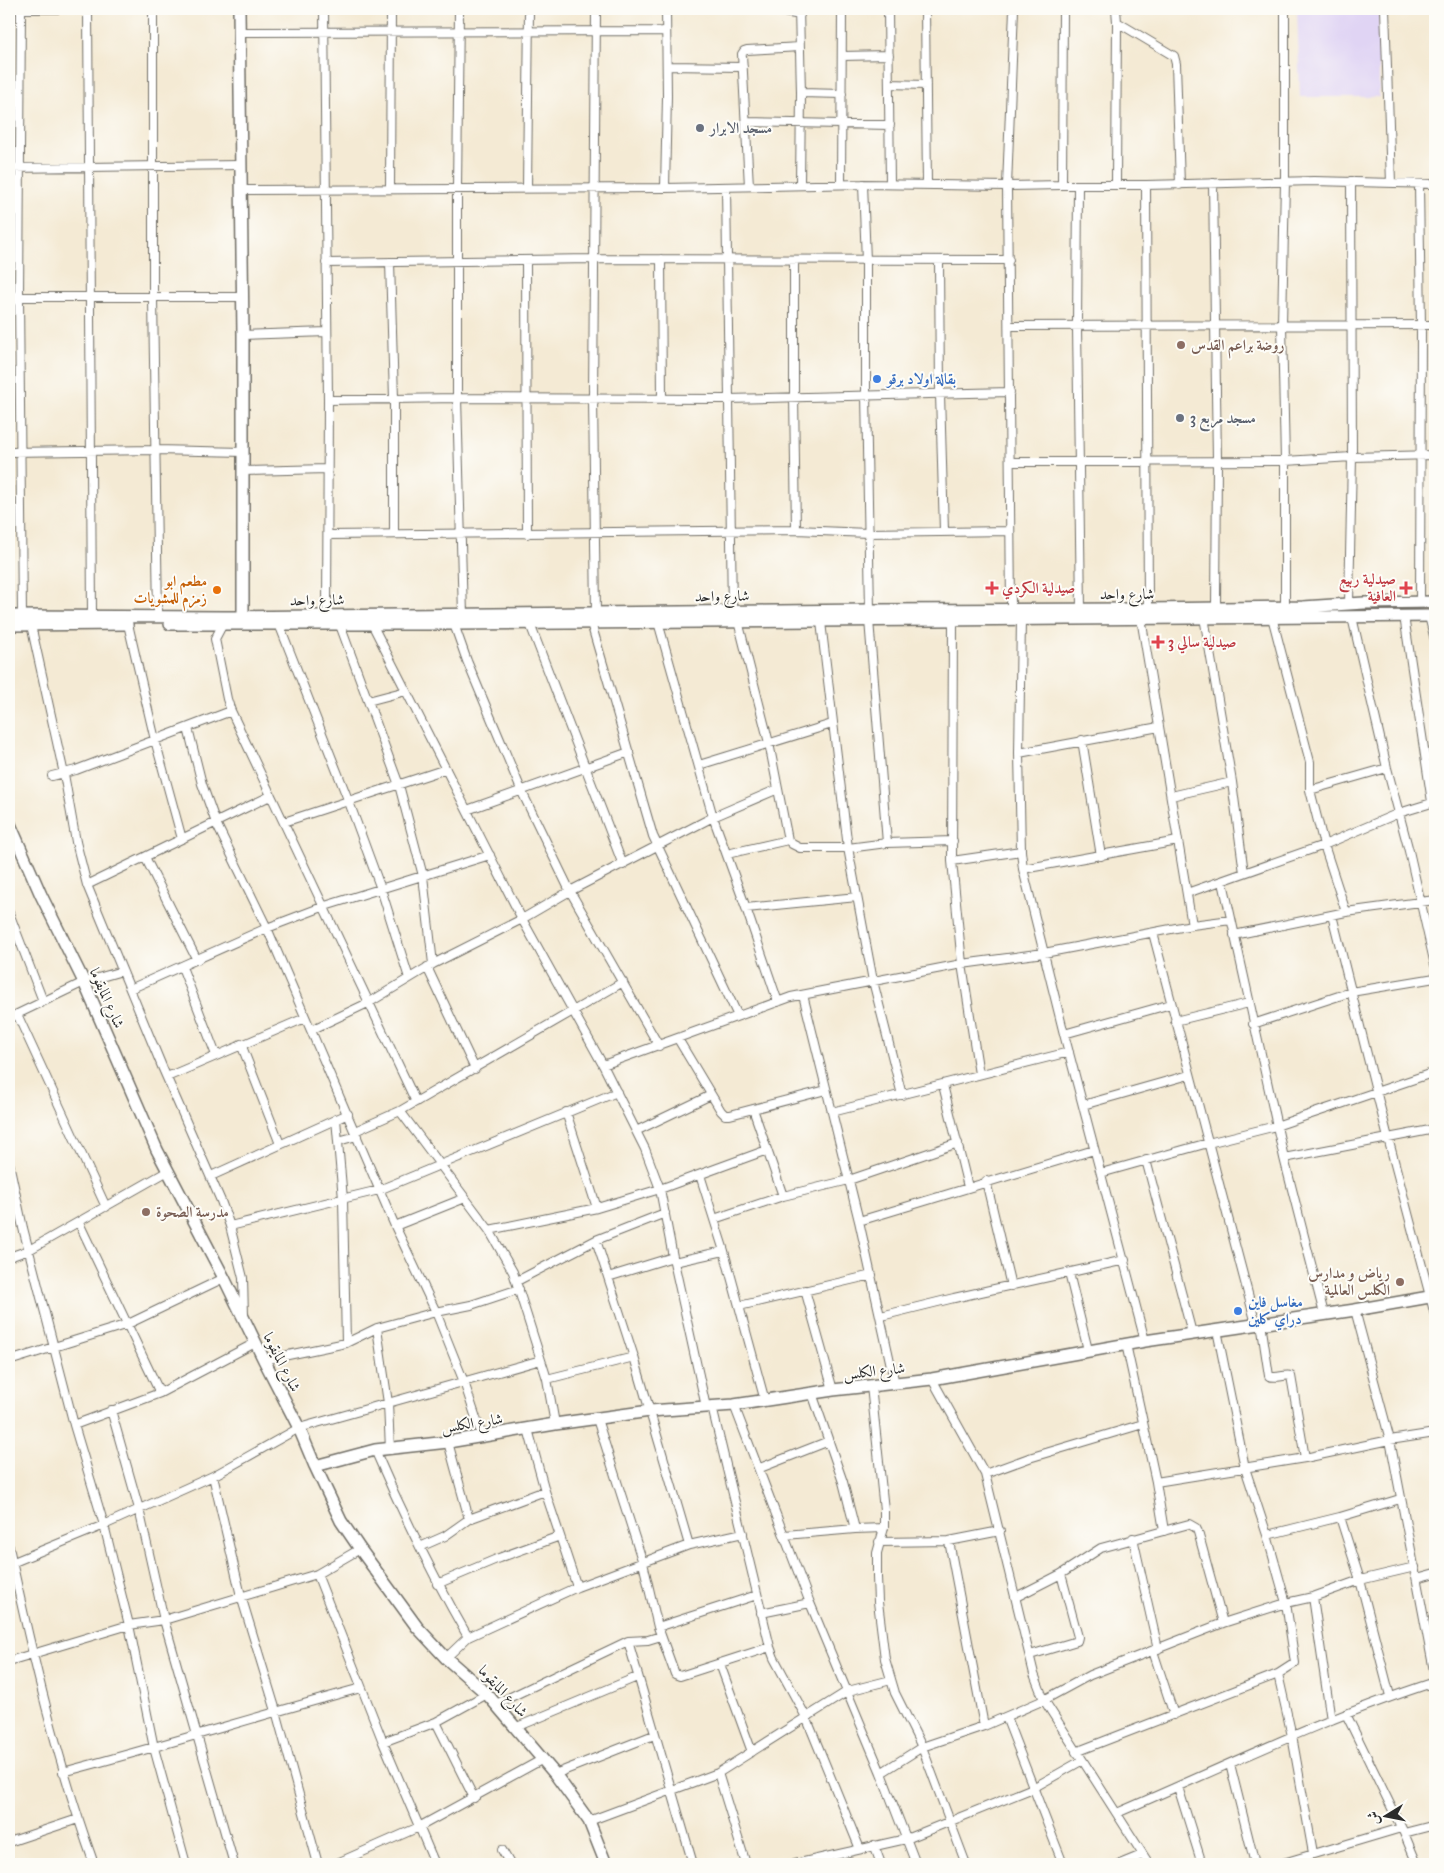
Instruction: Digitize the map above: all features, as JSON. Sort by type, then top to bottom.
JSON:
[{"type":"street","points":[[9,9],[75,9]]},
{"type":"street","points":[[21,9],[19,297],[22,616]]},
{"type":"street","points":[[88,9],[92,616]]},
{"type":"street","points":[[153,9],[153,298],[158,616]]},
{"type":"street","points":[[239,9],[243,297],[243,620]]},
{"type":"street","points":[[324,9],[328,400],[327,615]]},
{"type":"street","points":[[390,189],[391,9]]},
{"type":"street","points":[[459,9],[456,189],[457,398],[463,615]]},
{"type":"street","points":[[527,188],[529,9]]},
{"type":"street","points":[[596,9],[593,398],[594,618],[657,847],[738,1016]]},
{"type":"street","points":[[665,188],[666,9]]},
{"type":"street","points":[[769,9],[800,12],[802,93],[800,184]]},
{"type":"street","points":[[841,184],[842,9]]},
{"type":"street","points":[[888,9],[890,184]]},
{"type":"street","points":[[926,9],[927,185]]},
{"type":"street","points":[[1012,609],[1007,186],[1014,9]]},
{"type":"street","points":[[1062,184],[1063,9]]},
{"type":"street","points":[[1116,9],[1116,185]]},
{"type":"street","points":[[1285,9],[1285,182],[1282,325],[1285,461],[1285,607]]},
{"type":"street","points":[[1386,9],[1391,183]]},
{"type":"street","points":[[1117,22],[1174,56],[1176,64],[1180,185]]},
{"type":"street","points":[[240,32],[666,31]]},
{"type":"street","points":[[749,186],[743,67],[744,51],[800,47]]},
{"type":"street","points":[[842,56],[889,56]]},
{"type":"street","points":[[667,66],[743,67]]},
{"type":"street","points":[[889,84],[926,85]]},
{"type":"street","points":[[802,93],[842,94]]},
{"type":"street","points":[[746,122],[890,125]]},
{"type":"street","points":[[9,168],[153,165],[240,166]]},
{"type":"street","points":[[1349,604],[1352,457],[1351,181]]},
{"type":"street","points":[[241,190],[665,188],[800,184],[1180,185],[1351,181],[1435,184]]},
{"type":"street","points":[[1213,183],[1217,461],[1216,608]]},
{"type":"street","points":[[863,184],[866,261],[869,615],[887,843]]},
{"type":"street","points":[[1418,184],[1421,326],[1420,602]]},
{"type":"street","points":[[1078,185],[1077,327],[1080,609]]},
{"type":"street","points":[[1146,185],[1147,462],[1144,613],[1159,727],[1192,925]]},
{"type":"street","points":[[726,187],[732,611]]},
{"type":"street","points":[[326,263],[660,259],[794,261],[1009,260]]},
{"type":"street","points":[[660,259],[662,399]]},
{"type":"street","points":[[940,260],[940,394],[944,531]]},
{"type":"street","points":[[526,261],[527,534]]},
{"type":"street","points":[[794,261],[796,530]]},
{"type":"street","points":[[390,262],[394,399],[394,534]]},
{"type":"street","points":[[9,297],[243,297]]},
{"type":"street","points":[[1009,326],[1351,324],[1435,326]]},
{"type":"street","points":[[243,335],[327,332]]},
{"type":"street","points":[[328,400],[457,398],[662,399],[1010,392]]},
{"type":"street","points":[[9,452],[90,450],[244,452]]},
{"type":"street","points":[[1011,462],[1285,461],[1420,454],[1435,455]]},
{"type":"street","points":[[243,471],[327,469]]},
{"type":"street","points":[[328,536],[796,530],[868,533],[1010,530]]},
{"type":"street","name":"شارع واحد","points":[[9,624],[128,624],[327,615],[370,620],[454,624],[530,624],[594,618],[658,622],[718,617],[732,611],[869,615],[953,620],[1021,619],[1065,614],[1144,613],[1216,608],[1435,602]]},
{"type":"street","name":"شارع واحد","points":[[243,620],[279,624],[340,625],[370,620],[463,615],[594,618],[718,617],[738,622],[820,622],[869,615],[1012,609],[1065,614],[1080,609],[1204,617],[1432,616]]},
{"type":"street","name":"شارع واحد","points":[[9,616],[158,616],[225,621]]},
{"type":"street","points":[[1188,893],[1324,845],[1399,813],[1434,802],[1404,616]]},
{"type":"street","points":[[1432,616],[1435,640]]},
{"type":"street","points":[[1204,617],[1232,782],[1244,873]]},
{"type":"street","points":[[1352,617],[1386,768],[1399,813],[1435,965]]},
{"type":"street","points":[[1272,618],[1310,762],[1310,790],[1324,845],[1346,912]]},
{"type":"street","points":[[1021,619],[1019,753],[1023,869],[1064,1034],[1145,1341]]},
{"type":"street","points":[[370,620],[522,919],[603,1065],[656,1176],[673,1259],[770,1647],[806,1717],[860,1849]]},
{"type":"street","points":[[953,620],[952,861],[962,964],[980,1074]]},
{"type":"street","points":[[225,621],[215,639],[231,711],[416,1102]]},
{"type":"street","points":[[658,622],[713,817],[778,1002]]},
{"type":"street","points":[[738,622],[768,743],[788,840],[800,848],[848,848],[887,843],[953,840]]},
{"type":"street","points":[[820,622],[848,848],[873,981],[902,1094]]},
{"type":"street","points":[[128,624],[155,740],[182,839]]},
{"type":"street","points":[[279,624],[381,889],[408,978]]},
{"type":"street","points":[[454,624],[467,662],[522,792],[570,891],[658,1046]]},
{"type":"street","points":[[530,624],[623,865]]},
{"type":"street","points":[[31,625],[64,774],[76,842],[87,885],[167,1077],[211,1176],[230,1226],[243,1278],[244,1320]]},
{"type":"street","points":[[340,625],[399,785],[423,876],[430,965],[475,1069]]},
{"type":"street","points":[[368,701],[406,691]]},
{"type":"street","points":[[52,776],[64,774],[231,711]]},
{"type":"street","points":[[699,765],[832,724]]},
{"type":"street","points":[[1019,753],[1159,727]]},
{"type":"street","points":[[188,728],[202,784],[216,823],[267,928],[379,1190],[436,1312],[464,1382],[482,1436]]},
{"type":"street","points":[[1082,740],[1101,856]]},
{"type":"street","points":[[467,810],[630,752]]},
{"type":"street","points":[[1310,790],[1386,768]]},
{"type":"street","points":[[284,822],[446,769]]},
{"type":"street","points":[[1171,796],[1232,782]]},
{"type":"street","points":[[311,1030],[370,1002],[430,965],[522,919],[570,891],[713,817],[778,789]]},
{"type":"street","points":[[87,885],[270,796]]},
{"type":"street","name":"شارع المايقوما","points":[[9,822],[41,895],[84,982],[168,1171],[299,1428],[341,1521],[417,1627],[446,1658],[487,1694],[544,1759],[588,1821],[606,1864]]},
{"type":"street","points":[[726,854],[788,840]]},
{"type":"street","points":[[1023,869],[1178,842]]},
{"type":"street","points":[[952,861],[1021,851]]},
{"type":"street","points":[[130,989],[267,928],[324,906],[490,854]]},
{"type":"street","points":[[146,857],[197,960]]},
{"type":"street","points":[[1223,882],[1276,1126],[1324,1314]]},
{"type":"street","points":[[746,908],[857,897]]},
{"type":"street","points":[[1234,935],[1346,912],[1435,900]]},
{"type":"street","points":[[9,913],[12,927],[43,1001]]},
{"type":"street","points":[[1332,916],[1388,1138],[1433,1296],[1435,1315]]},
{"type":"street","points":[[603,1065],[778,1002],[803,995],[962,964],[1044,953],[1192,925],[1230,920]]},
{"type":"street","points":[[1153,933],[1189,1075],[1258,1323],[1269,1376],[1274,1378],[1291,1376],[1305,1458]]},
{"type":"street","points":[[182,967],[216,1055]]},
{"type":"street","points":[[9,1018],[84,982],[122,971]]},
{"type":"street","points":[[1253,1024],[1351,992],[1435,978]]},
{"type":"street","points":[[338,1141],[356,1134],[400,1111],[623,982]]},
{"type":"street","points":[[803,995],[872,1275],[895,1384]]},
{"type":"street","points":[[1175,1021],[1249,1003]]},
{"type":"street","points":[[1064,1034],[1171,1004]]},
{"type":"street","points":[[17,1014],[106,1207]]},
{"type":"street","points":[[167,1077],[305,1018]]},
{"type":"street","points":[[678,1039],[725,1115],[826,1090]]},
{"type":"street","points":[[241,1044],[280,1144]]},
{"type":"street","points":[[832,1112],[1070,1052]]},
{"type":"street","points":[[1101,1173],[1276,1126],[1435,1072]]},
{"type":"street","points":[[1083,1105],[1189,1075]]},
{"type":"street","points":[[943,1085],[968,1187]]},
{"type":"street","points":[[230,1226],[379,1190],[616,1092]]},
{"type":"street","points":[[636,1131],[711,1095]]},
{"type":"street","points":[[753,1109],[784,1196]]},
{"type":"street","points":[[400,1111],[489,1230],[517,1281],[547,1379],[555,1424]]},
{"type":"street","points":[[566,1112],[597,1208]]},
{"type":"street","points":[[211,1176],[348,1114]]},
{"type":"street","points":[[336,1119],[342,1199],[346,1343]]},
{"type":"street","points":[[1284,1158],[1435,1129]]},
{"type":"street","points":[[714,1219],[784,1196],[848,1180],[958,1143]]},
{"type":"street","points":[[489,1230],[597,1208],[700,1176],[767,1150]]},
{"type":"street","points":[[859,1221],[986,1181],[1094,1150]]},
{"type":"street","points":[[1146,1160],[1192,1333]]},
{"type":"street","points":[[9,1163],[29,1250],[74,1425],[104,1525],[129,1626],[154,1748],[186,1864]]},
{"type":"street","points":[[9,1257],[29,1250],[168,1171]]},
{"type":"street","points":[[700,1176],[724,1251],[764,1400]]},
{"type":"street","points":[[986,1181],[1011,1286]]},
{"type":"street","points":[[395,1226],[464,1198]]},
{"type":"street","points":[[517,1281],[596,1240],[665,1214]]},
{"type":"street","points":[[78,1223],[160,1393]]},
{"type":"street","points":[[596,1240],[634,1357],[689,1545]]},
{"type":"street","points":[[608,1276],[673,1259],[724,1251]]},
{"type":"street","points":[[881,1316],[1125,1260]]},
{"type":"street","points":[[1069,1273],[1088,1350]]},
{"type":"street","points":[[739,1306],[872,1275]]},
{"type":"street","points":[[9,1361],[128,1324],[224,1278]]},
{"type":"street","points":[[264,1360],[346,1343],[378,1328],[436,1312],[471,1305],[519,1289]]},
{"type":"street","points":[[805,1290],[833,1390]]},
{"type":"street","name":"شارع الكلس","points":[[315,1466],[375,1450],[390,1450],[448,1442],[555,1424],[650,1411],[734,1405],[833,1390],[932,1379],[1088,1350],[1258,1323],[1355,1310],[1433,1296]]},
{"type":"street","points":[[1355,1310],[1390,1440],[1400,1499],[1434,1659],[1435,1676]]},
{"type":"street","points":[[378,1328],[388,1403],[390,1450]]},
{"type":"street","points":[[1076,1752],[1278,1674],[1295,1662],[1286,1603],[1246,1468],[1217,1330]]},
{"type":"street","points":[[74,1425],[160,1393],[255,1343]]},
{"type":"street","points":[[1126,1344],[1156,1482],[1164,1531]]},
{"type":"street","points":[[547,1379],[634,1357]]},
{"type":"street","points":[[10,1563],[104,1525],[213,1476],[299,1428],[541,1360]]},
{"type":"street","points":[[932,1379],[985,1474],[1034,1674],[1044,1700],[1081,1761],[1117,1812],[1149,1864]]},
{"type":"street","points":[[871,1386],[884,1510],[884,1528],[879,1542],[877,1569],[878,1602],[885,1659],[895,1693],[922,1746],[966,1864]]},
{"type":"street","points":[[812,1393],[843,1482],[855,1529]]},
{"type":"street","points":[[734,1405],[786,1535],[810,1602],[848,1691],[916,1864]]},
{"type":"street","points":[[111,1410],[139,1509],[164,1620],[234,1864]]},
{"type":"street","points":[[597,1419],[644,1563],[658,1627],[675,1674],[677,1676],[720,1664],[770,1647]]},
{"type":"street","points":[[985,1474],[1029,1458],[1143,1424]]},
{"type":"street","points":[[528,1429],[545,1491],[577,1587]]},
{"type":"street","points":[[1156,1482],[1305,1458],[1390,1440],[1435,1433]]},
{"type":"street","points":[[760,1468],[829,1441]]},
{"type":"street","points":[[448,1442],[469,1519]]},
{"type":"street","points":[[375,1450],[406,1522],[437,1584],[468,1637]]},
{"type":"street","points":[[213,1476],[241,1596],[276,1711],[318,1864]]},
{"type":"street","points":[[420,1547],[445,1536],[469,1519],[545,1491]]},
{"type":"street","points":[[1267,1534],[1340,1517],[1400,1499]]},
{"type":"street","points":[[1340,1517],[1360,1580],[1390,1696]]},
{"type":"street","points":[[1016,1597],[1061,1574],[1101,1548],[1189,1524],[1196,1528],[1223,1623]]},
{"type":"street","points":[[786,1535],[884,1528]]},
{"type":"street","points":[[879,1542],[949,1541],[1000,1531]]},
{"type":"street","points":[[446,1658],[468,1637],[577,1587],[689,1545],[743,1533]]},
{"type":"street","points":[[437,1584],[499,1558],[560,1536]]},
{"type":"street","points":[[1133,1538],[1155,1650],[1174,1715]]},
{"type":"street","points":[[949,1541],[984,1726]]},
{"type":"street","points":[[9,1547],[10,1563],[63,1772],[94,1864]]},
{"type":"street","points":[[9,1661],[129,1626],[164,1620],[317,1574],[360,1549]]},
{"type":"street","points":[[881,1773],[922,1746],[984,1726],[1044,1700],[1090,1675],[1223,1623],[1286,1603],[1313,1597],[1360,1580],[1415,1567]]},
{"type":"street","points":[[1417,1578],[1435,1573]]},
{"type":"street","points":[[317,1574],[361,1688],[435,1864]]},
{"type":"street","points":[[1030,1655],[1077,1641],[1078,1637],[1061,1574]]},
{"type":"street","points":[[658,1627],[757,1595]]},
{"type":"street","points":[[1313,1597],[1331,1720]]},
{"type":"street","points":[[761,1612],[810,1602]]},
{"type":"street","points":[[496,1704],[628,1641],[648,1640],[661,1636]]},
{"type":"street","points":[[628,1641],[654,1735],[694,1864]]},
{"type":"street","points":[[720,1664],[752,1752]]},
{"type":"street","points":[[1278,1674],[1292,1736],[1314,1853]]},
{"type":"street","points":[[517,1727],[637,1677]]},
{"type":"street","points":[[588,1821],[718,1773],[848,1691],[891,1680]]},
{"type":"street","points":[[1117,1812],[1331,1720],[1390,1696],[1435,1682]]},
{"type":"street","points":[[63,1772],[197,1736],[276,1711],[361,1688]]},
{"type":"street","points":[[383,1742],[436,1722],[487,1694]]},
{"type":"street","points":[[1346,1714],[1417,1864]]},
{"type":"street","points":[[1006,1717],[1063,1864]]},
{"type":"street","points":[[436,1722],[474,1798]]},
{"type":"street","points":[[555,1774],[654,1735]]},
{"type":"street","points":[[335,1864],[419,1827],[544,1759]]},
{"type":"street","points":[[795,1864],[906,1839],[1033,1788],[1081,1761]]},
{"type":"street","points":[[1230,1764],[1255,1864]]},
{"type":"street","points":[[718,1773],[746,1864]]},
{"type":"street","points":[[1178,1787],[1202,1864]]},
{"type":"street","points":[[9,1842],[78,1819]]},
{"type":"street","points":[[1280,1864],[1305,1860],[1314,1853],[1402,1831],[1435,1825]]},
{"type":"street","points":[[874,1845],[881,1864]]},
{"type":"street","points":[[502,1850],[510,1864]]},
{"type":"street","points":[[1120,1864],[1142,1855]]},
{"type":"shaded area","points":[[1297,9],[1379,9],[1379,97],[1300,97]]},
{"type":"place","name":"مسجد الابرار","points":[[700,128]]},
{"type":"place","name":"روضة براعم القدس","points":[[1181,345]]},
{"type":"place","name":"بقالة اولاد برقو","points":[[877,379]]},
{"type":"place","name":"مسجد مربع 3","points":[[1180,418]]},
{"type":"place","name":"صيدلية الكردي","points":[[992,588]]},
{"type":"place","name":"صيدلية ربيع العافية","points":[[1406,588]]},
{"type":"place","name":"مطعم ابو زمزم للمشويات","points":[[217,590]]},
{"type":"place","name":"صيدلية سالي 3","points":[[1158,642]]},
{"type":"place","name":"مدرسة الصحوة","points":[[146,1212]]},
{"type":"place","name":"رياض و مدارس الكلس العالمية","points":[[1400,1282]]},
{"type":"place","name":"مغاسل فاين دراي كلين","points":[[1238,1311]]}]
